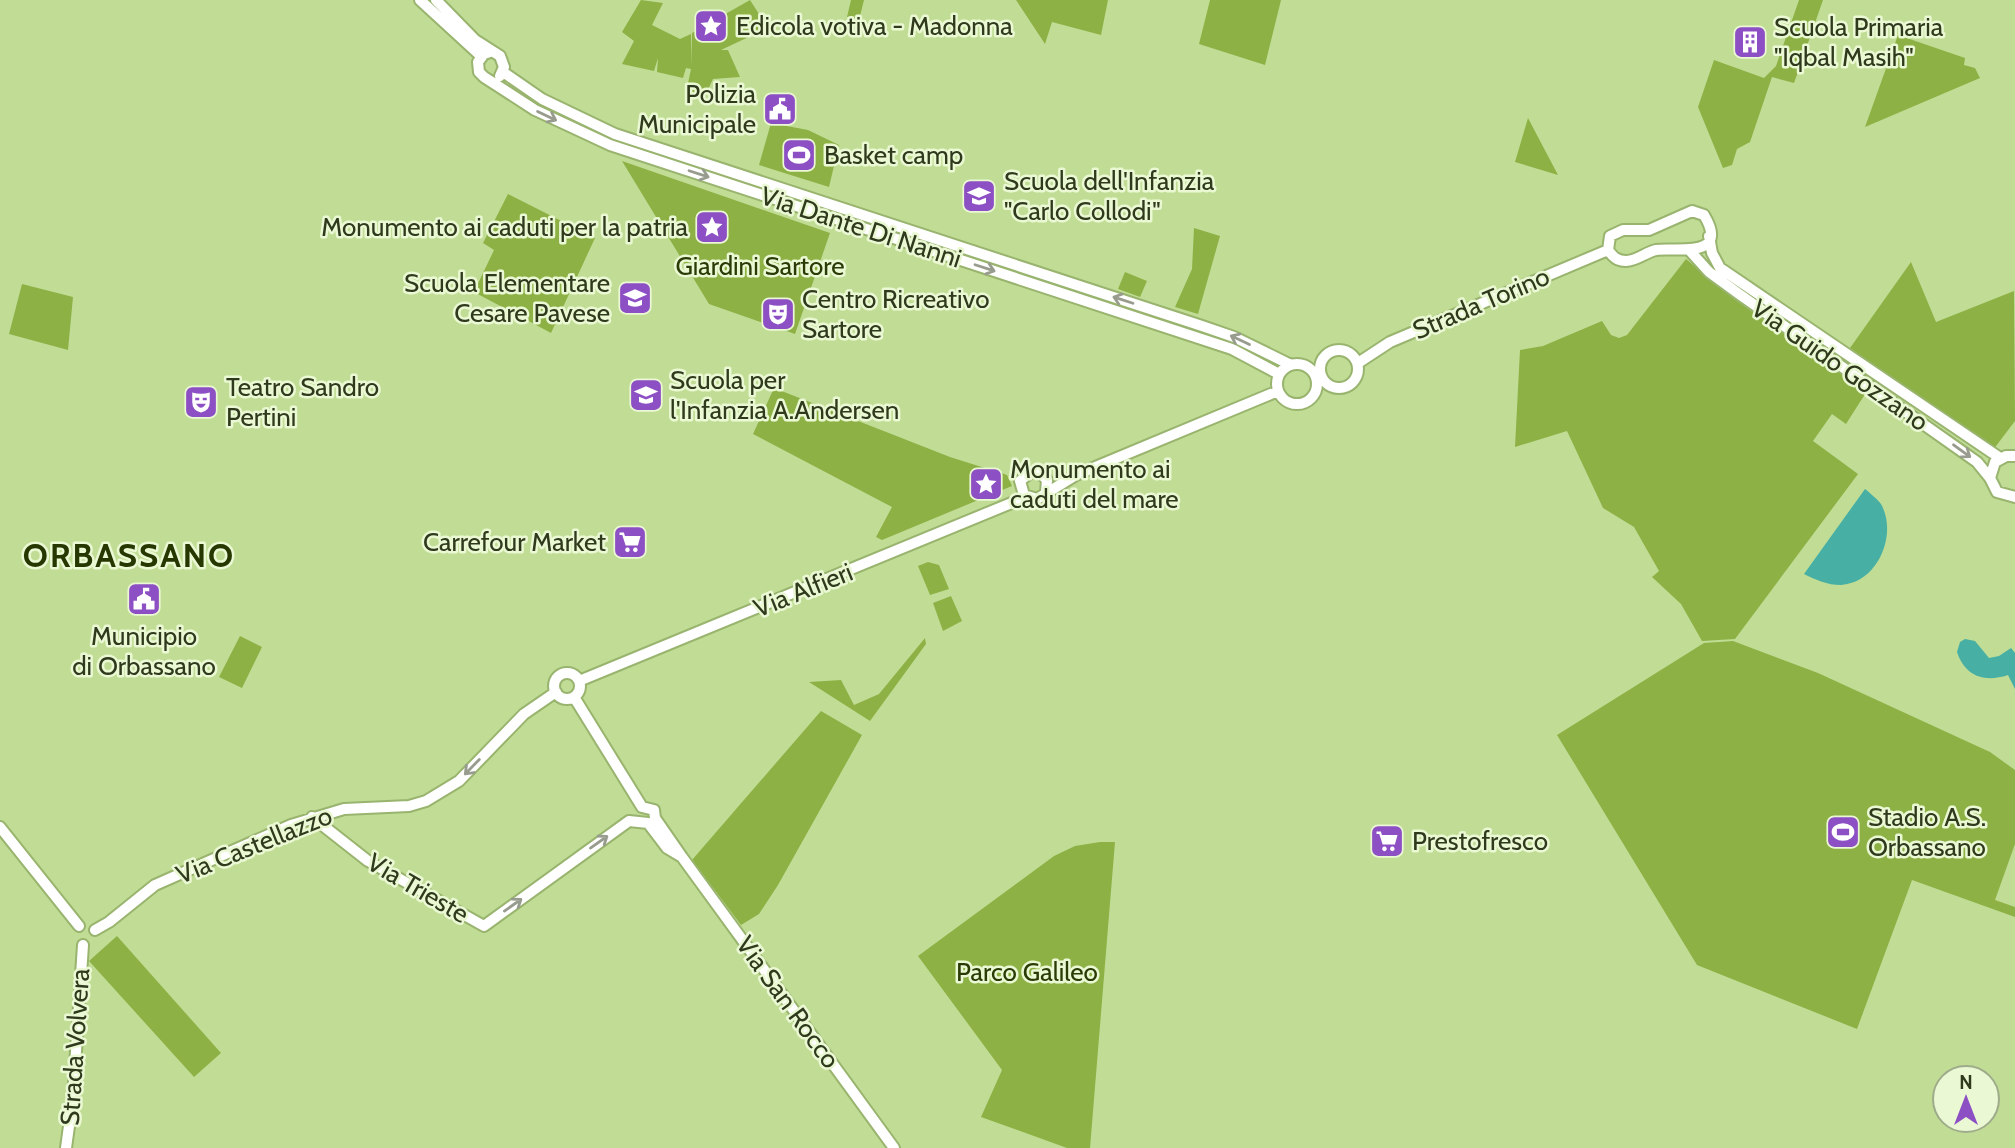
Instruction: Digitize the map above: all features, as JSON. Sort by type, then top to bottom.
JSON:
[{"type":"street","points":[[421,0],[486,54]]},
{"type":"street","name":"Via Dante Di Nanni","points":[[436,0],[486,54],[503,59],[503,72],[542,99],[626,138],[1213,329],[1290,365]]},
{"type":"street","name":"Via Dante Di Nanni","points":[[486,54],[478,65],[479,72],[491,79],[506,94],[610,145],[1232,349],[1279,374]]},
{"type":"street","points":[[491,79],[503,72]]},
{"type":"street","name":"Via Guido Gozzano","points":[[1608,250],[1610,236],[1616,232],[1649,230],[1692,211],[1704,215],[1712,253],[1720,268],[2000,458]]},
{"type":"street","points":[[1608,250],[1613,258],[1625,261],[1657,250],[1690,251],[1706,243],[1709,236]]},
{"type":"street","name":"Strada Torino","points":[[1358,363],[1390,342],[1608,250]]},
{"type":"street","name":"Via Guido Gozzano","points":[[1690,251],[1709,272],[1977,462],[1997,492],[2014,498]]},
{"type":"street","points":[[1316,368],[1325,355],[1336,350],[1348,352],[1358,363],[1357,377],[1350,385],[1339,388],[1322,386]]},
{"type":"street","points":[[1316,368],[1290,365],[1279,374],[1278,391],[1289,403],[1301,404],[1322,386]]},
{"type":"street","points":[[1316,368],[1322,386]]},
{"type":"street","points":[[1076,475],[1044,476],[1034,471],[1023,476],[1020,486],[1026,497],[1037,499],[1076,475],[1278,391]]},
{"type":"street","points":[[1990,478],[1992,466],[2000,458],[2015,456]]},
{"type":"street","points":[[1044,476],[1046,492]]},
{"type":"street","name":"Via Alfieri","points":[[579,681],[1026,497]]},
{"type":"street","points":[[562,674],[571,674],[579,681],[580,689],[573,697],[562,698],[556,692],[556,681],[562,674]]},
{"type":"street","name":"Via Castellazzo","points":[[94,930],[109,922],[155,885],[184,870],[312,817],[344,809],[409,806],[426,801],[459,781],[533,706],[556,692]]},
{"type":"street","name":"Via San Rocco","points":[[573,697],[642,807],[653,809],[647,821],[667,848],[682,857],[894,1148]]},
{"type":"street","name":"Via Trieste","points":[[312,817],[368,861],[484,926],[629,821],[647,821]]},
{"type":"street","points":[[0,827],[79,926]]},
{"type":"street","points":[[87,924],[94,930],[93,942],[83,945],[74,936],[79,926],[87,924]]},
{"type":"street","name":"Strada Volvera","points":[[66,1148],[73,1097],[83,945]]},
{"type":"green space","points":[[641,0],[663,3],[652,25],[680,39],[691,34],[692,66],[692,33],[750,0],[768,28],[721,50],[728,50],[740,77],[713,79],[705,96],[686,93],[691,69],[686,68],[683,78],[657,72],[658,58],[654,71],[622,64],[634,41],[622,32]]},
{"type":"green space","points":[[851,0],[864,0],[859,20],[847,17]]},
{"type":"green space","points":[[1016,0],[1108,0],[1101,35],[1052,22],[1045,44]]},
{"type":"green space","points":[[1210,0],[1281,0],[1265,65],[1199,44]]},
{"type":"green space","points":[[1799,0],[1823,0],[1794,83],[1772,77],[1750,142],[1737,149],[1732,165],[1723,168],[1698,107],[1714,60],[1764,78],[1776,66]]},
{"type":"green space","points":[[1898,35],[1965,58],[1964,65],[1975,68],[1980,78],[1865,127]]},
{"type":"green space","points":[[1528,118],[1558,175],[1515,162]]},
{"type":"green space","name":"Basket camp","points":[[771,123],[808,130],[839,145],[829,187],[759,165]]},
{"type":"green space","name":"Giardini Sartore","points":[[622,161],[830,233],[795,334],[709,304]]},
{"type":"green space","points":[[508,194],[595,238],[551,333],[474,292],[494,250],[483,243]]},
{"type":"green space","points":[[1194,228],[1220,236],[1198,314],[1175,307],[1192,269]]},
{"type":"green space","points":[[1686,259],[1734,299],[1867,391],[1846,424],[1832,414],[1813,441],[1858,474],[1735,639],[1702,641],[1681,604],[1652,577],[1659,571],[1634,527],[1603,508],[1567,431],[1515,447],[1520,350],[1543,346],[1602,321],[1611,335],[1619,338],[1627,335]]},
{"type":"green space","points":[[1911,262],[1936,322],[2014,291],[2015,421],[1993,450],[1850,348]]},
{"type":"green space","points":[[1125,272],[1147,281],[1140,297],[1118,289]]},
{"type":"green space","points":[[22,284],[73,297],[68,350],[9,334]]},
{"type":"green space","points":[[774,388],[950,457],[1007,475],[1012,486],[882,540],[876,537],[892,507],[753,434]]},
{"type":"green space","points":[[928,562],[939,565],[949,589],[930,595],[918,566]]},
{"type":"green space","points":[[951,596],[962,621],[943,631],[933,603]]},
{"type":"green space","points":[[240,636],[262,647],[242,688],[219,677]]},
{"type":"green space","points":[[925,638],[926,644],[870,721],[809,682],[841,680],[854,705],[879,694]]},
{"type":"green space","points":[[1733,641],[1818,673],[1990,752],[2015,770],[2015,844],[1995,900],[2015,907],[2015,917],[1912,880],[1857,1029],[1697,965],[1557,735],[1704,643]]},
{"type":"green space","points":[[821,711],[862,735],[778,885],[759,914],[741,925],[692,860]]},
{"type":"green space","name":"Parco Galileo","points":[[1115,842],[1090,1148],[1067,1148],[981,1117],[1002,1070],[918,956],[1054,856],[1075,846]]},
{"type":"green space","points":[[117,936],[221,1053],[194,1077],[89,961]]},
{"type":"water","points":[[1865,489],[1881,504],[1886,516],[1886,542],[1874,566],[1865,576],[1841,585],[1822,582],[1804,574]]},
{"type":"water","points":[[1965,639],[1975,641],[1989,658],[1999,656],[2011,648],[2015,653],[2015,689],[2008,675],[1983,678],[1965,667],[1957,652],[1960,642]]},
{"type":"place","name":"Edicola votiva - Madonna","points":[[711,26]]},
{"type":"place","name":"Scuola Primaria \"Iqbal Masih\"","points":[[1750,42]]},
{"type":"place","name":"Polizia Municipale","points":[[780,109]]},
{"type":"place","name":"Basket camp","points":[[799,155]]},
{"type":"place","name":"Scuola dell'Infanzia \"Carlo Collodi\"","points":[[979,196]]},
{"type":"place","name":"Monumento ai caduti per la patria","points":[[712,227]]},
{"type":"place","name":"Scuola Elementare Cesare Pavese","points":[[635,298]]},
{"type":"place","name":"Centro Ricreativo Sartore","points":[[778,314]]},
{"type":"place","name":"Scuola per l'Infanzia A.Andersen","points":[[646,395]]},
{"type":"place","name":"Teatro Sandro Pertini","points":[[201,402]]},
{"type":"place","name":"Monumento ai caduti del mare","points":[[986,484]]},
{"type":"place","name":"Carrefour Market","points":[[630,542]]},
{"type":"place","name":"Municipio di Orbassano","points":[[144,599]]},
{"type":"place","name":"Stadio A.S. Orbassano","points":[[1843,832]]},
{"type":"place","name":"Prestofresco","points":[[1387,841]]},
{"type":"district","name":"ORBASSANO","points":[[129,555]]}]
